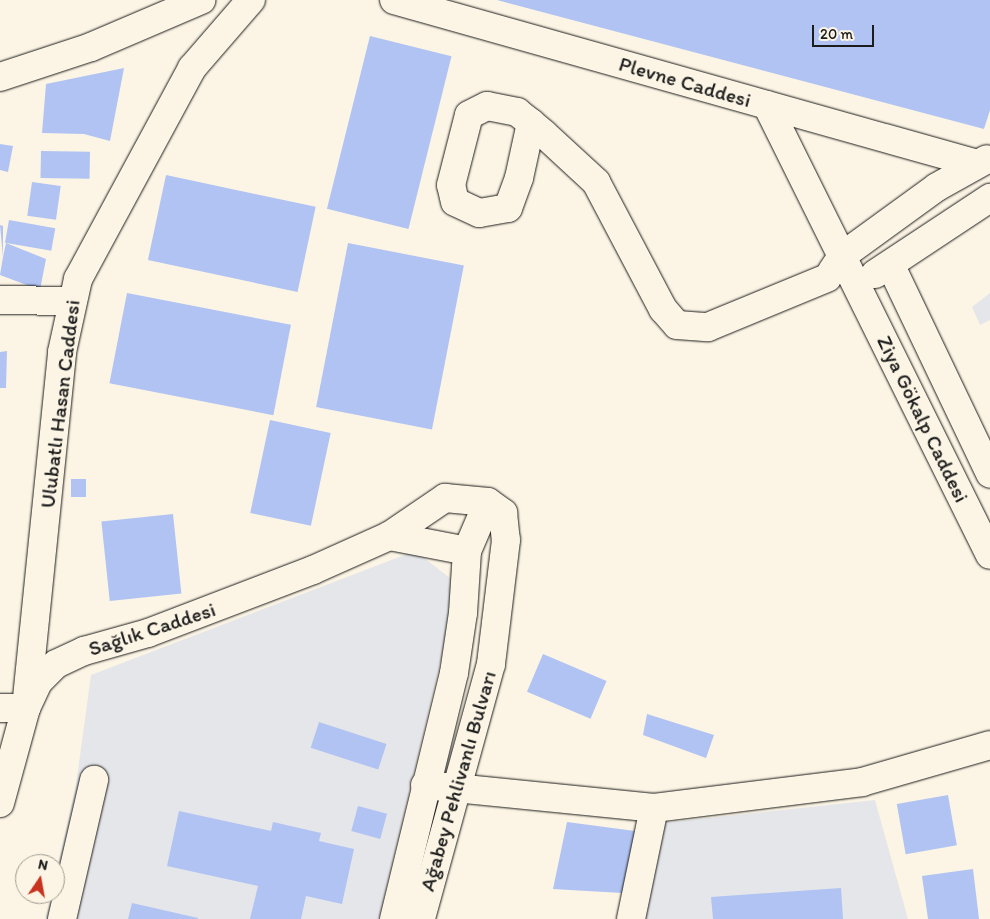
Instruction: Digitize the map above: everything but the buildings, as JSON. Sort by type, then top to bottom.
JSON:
[{"type":"street","points":[[0,76],[91,47],[201,0]]},
{"type":"street","name":"Ulubatlı Hasan Caddesi","points":[[13,708],[62,352],[72,301],[85,263],[188,76],[204,52],[251,0]]},
{"type":"street","name":"Plevne Caddesi","points":[[394,0],[470,10],[767,105],[984,160]]},
{"type":"street","points":[[767,105],[856,284]]},
{"type":"street","points":[[531,123],[596,182],[663,309],[678,325],[708,327],[827,278],[842,256],[937,187],[984,160]]},
{"type":"street","points":[[827,278],[856,284],[891,266],[990,198]]},
{"type":"street","name":"Ziya Gökalp Caddesi","points":[[891,266],[990,474]]},
{"type":"street","name":"Ziya Gökalp Caddesi","points":[[856,284],[990,555]]},
{"type":"street","points":[[0,300],[72,301]]},
{"type":"street","name":"Sağlık Caddesi","points":[[0,803],[13,708],[56,664],[84,651],[231,604],[389,536],[446,498],[488,502]]},
{"type":"street","points":[[389,536],[467,551],[488,502]]},
{"type":"street","name":"Ağabey Pehlivanlı Bulvarı","points":[[421,919],[435,857],[457,788],[491,664],[506,540],[503,513],[488,502]]},
{"type":"street","name":"Ağabey Pehlivanlı Bulvarı","points":[[394,919],[425,785],[454,674],[464,613],[467,551]]},
{"type":"street","points":[[425,785],[654,808],[862,782],[990,745]]},
{"type":"street","points":[[62,919],[94,780]]},
{"type":"street","points":[[631,919],[654,808]]},
{"type":"shaded area","points":[[990,293],[990,320],[980,325],[972,307]]},
{"type":"shaded area","points":[[415,551],[459,585],[379,919],[46,919],[50,904],[65,904],[65,854],[61,854],[76,785],[91,675]]},
{"type":"shaded area","points":[[875,800],[908,919],[639,919],[661,823]]}]
